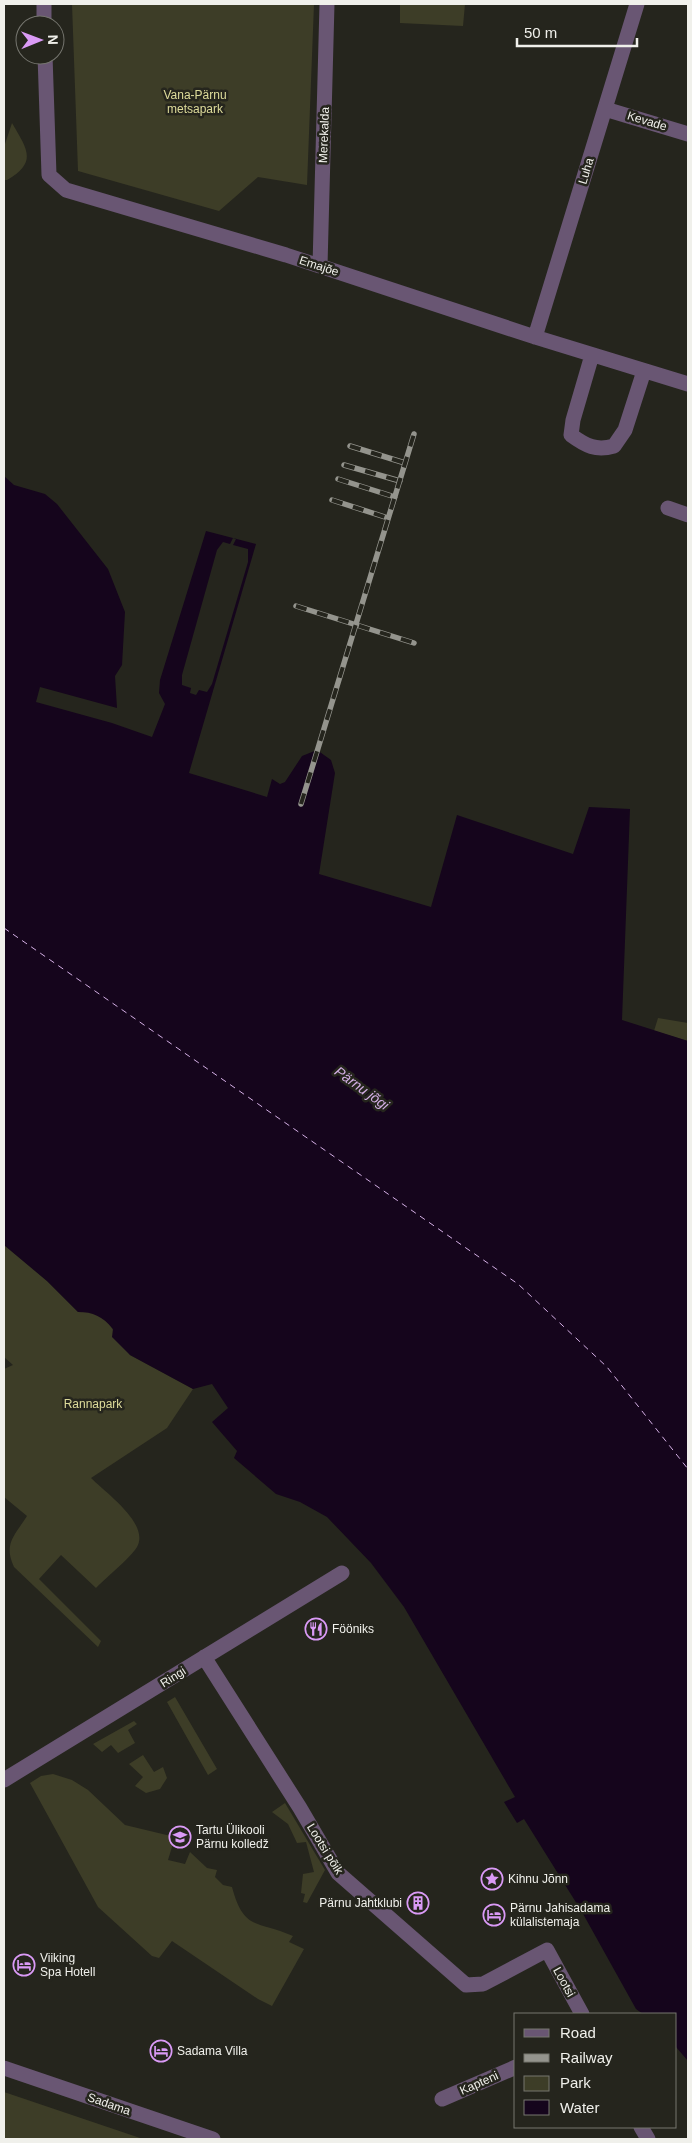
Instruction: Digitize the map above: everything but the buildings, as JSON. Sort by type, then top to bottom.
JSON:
[{"type":"street","name":"Merekalda","points":[[320,266],[328,4]]},
{"type":"street","name":"Luha","points":[[535,337],[637,4]]},
{"type":"street","name":"Emajõe","points":[[45,65],[49,174],[66,190],[320,266],[592,356],[688,384]]},
{"type":"street","name":"Kevade","points":[[605,108],[688,134]]},
{"type":"street","points":[[592,356],[573,420],[571,436],[584,445],[593,448],[614,446],[625,430],[644,371]]},
{"type":"street","points":[[668,508],[688,515]]},
{"type":"street","name":"Ringi","points":[[4,1780],[342,1573]]},
{"type":"street","name":"Lootsi põik","points":[[204,1658],[300,1808],[338,1873],[466,1985],[483,1984],[547,1950]]},
{"type":"street","name":"Lootsi","points":[[547,1950],[581,2013]]},
{"type":"street","name":"Sadama","points":[[4,2068],[214,2139]]},
{"type":"street","name":"Kapteni","points":[[442,2099],[514,2068]]},
{"type":"street","points":[[642,2128],[648,2139]]},
{"type":"green space","name":"Vana-Pärnu metsapark","points":[[72,4],[314,4],[307,185],[258,177],[219,211],[78,171]]},
{"type":"green space","points":[[400,4],[465,4],[463,26],[400,23]]},
{"type":"green space","points":[[12,123],[22,140],[27,154],[23,167],[7,180],[4,180],[4,147]]},
{"type":"green space","points":[[658,1018],[688,1023],[688,1041],[654,1031]]},
{"type":"green space","name":"Rannapark","points":[[4,1245],[47,1281],[78,1312],[93,1312],[107,1321],[130,1355],[193,1389],[167,1428],[91,1478],[116,1500],[132,1519],[139,1538],[134,1551],[96,1588],[61,1555],[39,1579],[101,1641],[98,1647],[14,1567],[11,1559],[10,1546],[12,1540],[27,1516],[4,1497],[4,1369],[13,1365],[4,1357]]},
{"type":"green space","points":[[175,1697],[217,1769],[208,1775],[167,1702]]},
{"type":"green space","points":[[134,1721],[137,1724],[128,1730],[135,1743],[118,1753],[111,1745],[102,1752],[93,1744]]},
{"type":"green space","points":[[143,1755],[154,1772],[163,1767],[167,1778],[160,1789],[146,1793],[135,1786],[143,1777],[129,1764]]},
{"type":"green space","points":[[53,1774],[72,1780],[88,1790],[125,1825],[175,1837],[168,1860],[185,1864],[190,1852],[207,1868],[217,1870],[215,1877],[223,1885],[232,1887],[237,1901],[247,1918],[293,1936],[289,1942],[304,1949],[272,2006],[258,1999],[172,1941],[159,1958],[152,1956],[98,1907],[30,1783],[41,1776]]},
{"type":"green space","points":[[285,1803],[325,1870],[307,1903],[303,1902],[305,1894],[301,1893],[303,1874],[314,1872],[306,1842],[297,1843],[288,1824],[272,1812]]},
{"type":"green space","points":[[4,2092],[143,2139],[4,2139]]},
{"type":"water","name":"Pärnu jõgi","points":[[4,476],[14,485],[45,494],[57,504],[108,569],[125,612],[122,665],[115,676],[117,708],[40,687],[36,702],[112,723],[152,737],[165,704],[159,693],[160,680],[206,531],[256,544],[189,773],[267,797],[272,779],[280,784],[285,782],[302,756],[317,750],[331,760],[335,773],[319,874],[431,907],[457,815],[573,854],[589,807],[630,809],[622,1020],[688,1041],[688,2061],[677,2048],[677,2013],[642,2013],[636,2009],[582,1912],[524,1819],[517,1823],[504,1802],[515,1797],[404,1607],[371,1563],[327,1517],[300,1502],[276,1494],[234,1458],[237,1451],[212,1422],[228,1408],[212,1384],[193,1389],[130,1355],[112,1337],[113,1329],[105,1321],[93,1314],[78,1312],[47,1281],[4,1245]]},
{"type":"pier","points":[[233,538],[236,539],[233,545],[248,549],[248,562],[212,684],[207,692],[199,690],[196,695],[190,693],[191,688],[182,685],[182,675],[217,550],[223,542],[230,544]]},
{"type":"ferry route","points":[[4,928],[518,1284],[607,1367],[688,1469]]},
{"type":"railway","points":[[301,804],[414,434]]},
{"type":"railway","points":[[350,446],[405,463]]},
{"type":"railway","points":[[344,465],[400,481]]},
{"type":"railway","points":[[338,479],[395,497]]},
{"type":"railway","points":[[332,500],[388,518]]},
{"type":"railway","points":[[296,606],[414,643]]},
{"type":"place","name":"Fööniks","points":[[316,1629]]},
{"type":"place","name":"Tartu Ülikooli Pärnu kolledž","points":[[180,1837]]},
{"type":"place","name":"Kihnu Jõnn","points":[[492,1879]]},
{"type":"place","name":"Pärnu Jahtklubi","points":[[418,1903]]},
{"type":"place","name":"Pärnu Jahisadama külalistemaja","points":[[494,1915]]},
{"type":"place","name":"Viiking Spa Hotell","points":[[24,1965]]},
{"type":"place","name":"Sadama Villa","points":[[161,2051]]}]
